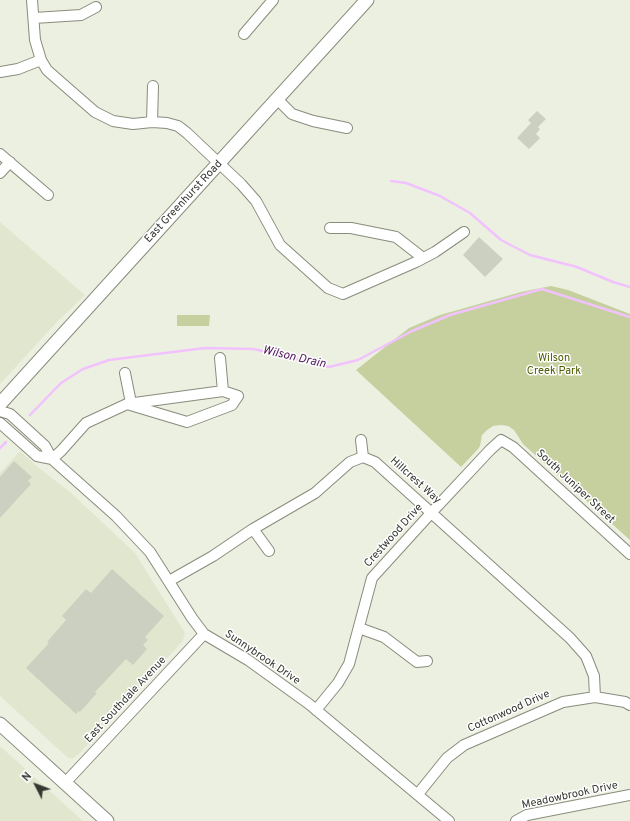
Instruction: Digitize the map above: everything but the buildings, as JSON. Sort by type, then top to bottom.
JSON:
[{"type":"main road","name":"East Greenhurst Road","points":[[0,404],[367,0]]},
{"type":"main road","points":[[0,724],[107,821]]},
{"type":"street","points":[[32,0],[35,40],[41,60],[56,78],[95,112],[113,121],[133,124],[152,122],[168,123],[178,126],[241,184],[256,201],[280,245],[328,288],[342,294],[416,262],[435,252],[464,232]]},
{"type":"street","points":[[244,34],[273,0]]},
{"type":"street","points":[[34,18],[81,15],[96,7]]},
{"type":"street","points":[[0,72],[18,69],[41,60]]},
{"type":"street","points":[[152,122],[153,86]]},
{"type":"street","points":[[278,99],[292,114],[313,121],[347,128]]},
{"type":"street","points":[[0,154],[48,195]]},
{"type":"street","points":[[0,173],[10,162]]},
{"type":"street","points":[[330,228],[351,228],[396,237],[423,258]]},
{"type":"street","points":[[220,358],[223,391]]},
{"type":"street","points":[[125,373],[129,403]]},
{"type":"street","points":[[52,460],[86,423],[129,403],[223,391],[238,396],[232,405],[187,422],[129,403]]},
{"type":"street","name":"Sunnybrook Drive","points":[[0,411],[10,414],[45,446],[52,460],[121,521],[150,552],[204,634],[248,660],[316,710],[449,821]]},
{"type":"street","name":"Sunnybrook Drive","points":[[0,423],[37,456],[52,460]]},
{"type":"street","points":[[169,581],[214,556],[253,528],[315,493],[350,462],[363,457],[362,440]]},
{"type":"street","name":"Crestwood Drive","points":[[316,710],[338,683],[349,664],[372,578],[432,512],[501,440]]},
{"type":"street","name":"South Juniper Street","points":[[501,440],[513,447],[630,554]]},
{"type":"street","name":"Hillcrest Way","points":[[363,457],[375,462],[570,638],[586,656],[594,676],[595,697]]},
{"type":"street","points":[[253,528],[269,551]]},
{"type":"street","points":[[359,628],[384,637],[417,662],[427,661]]},
{"type":"street","name":"East Southdale Avenue","points":[[65,783],[204,634]]},
{"type":"street","name":"Cottonwood Drive","points":[[418,794],[447,758],[464,745],[563,702],[595,697],[625,702],[630,705]]},
{"type":"street","name":"Meadowbrook Drive","points":[[516,821],[527,815],[630,795]]},
{"type":"shaded area","points":[[0,222],[85,295],[57,322],[0,384]]},
{"type":"shaded area","points":[[20,451],[70,492],[135,553],[185,633],[182,642],[78,755],[72,759],[67,757],[0,696],[0,473]]},
{"type":"shaded area","points":[[0,746],[83,821],[0,821]]},
{"type":"green space","name":"Wilson Creek Park","points":[[551,286],[568,290],[630,314],[630,540],[523,444],[514,430],[508,426],[493,426],[487,430],[482,435],[478,449],[461,467],[356,370],[409,328],[440,315],[521,292]]},
{"type":"green space","points":[[177,315],[210,315],[209,326],[177,326]]},
{"type":"waterway","points":[[391,181],[406,183],[440,196],[470,213],[501,240],[530,255],[577,267],[613,282],[630,287]]},
{"type":"waterway","name":"Wilson Drain","points":[[30,415],[61,383],[83,369],[109,360],[205,348],[254,349],[329,367],[358,360],[412,331],[450,315],[542,289],[630,317]]},
{"type":"waterway","name":"Wilson Drain","points":[[0,448],[6,442]]}]
